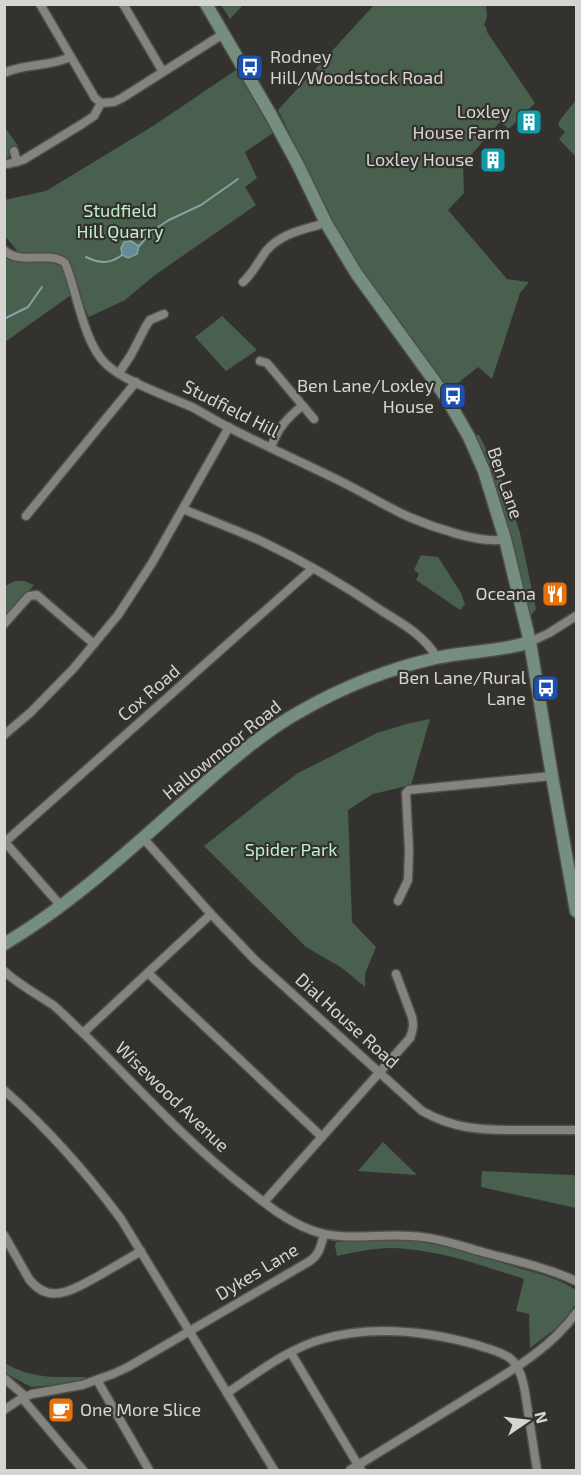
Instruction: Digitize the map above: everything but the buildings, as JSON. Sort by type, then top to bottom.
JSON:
[{"type":"street","points":[[40,4],[95,98],[101,103],[114,102],[223,34]]},
{"type":"street","points":[[123,4],[163,72]]},
{"type":"street","name":"Ben Lane","points":[[206,4],[272,117],[326,223],[356,273],[446,397],[476,450],[505,539],[530,642],[576,908]]},
{"type":"street","points":[[4,73],[19,68],[58,62],[70,57]]},
{"type":"street","points":[[15,151],[13,163],[23,160],[89,120],[98,111],[101,103]]},
{"type":"street","points":[[243,282],[251,275],[272,244],[281,238],[326,223]]},
{"type":"street","name":"Studfield Hill","points":[[4,250],[17,256],[51,258],[65,262],[95,350],[106,364],[119,373],[409,517],[465,535],[489,540],[505,539]]},
{"type":"street","points":[[119,373],[150,320],[164,314]]},
{"type":"street","points":[[260,361],[267,363],[314,420]]},
{"type":"street","points":[[26,516],[136,382]]},
{"type":"street","points":[[271,448],[280,427],[302,406]]},
{"type":"street","points":[[4,735],[52,692],[118,615],[152,563],[229,428]]},
{"type":"street","points":[[183,509],[261,541],[352,590],[427,643],[437,658]]},
{"type":"street","name":"Cox Road","points":[[5,841],[313,568]]},
{"type":"street","points":[[4,624],[28,596],[36,595],[94,644]]},
{"type":"street","points":[[530,642],[576,616]]},
{"type":"street","name":"Hallowmoor Road","points":[[4,944],[43,920],[82,890],[216,773],[298,712],[383,673],[437,658],[513,647],[530,642]]},
{"type":"street","points":[[398,901],[408,880],[406,793],[409,790],[552,776]]},
{"type":"street","name":"Dial House Road","points":[[143,838],[255,960],[422,1111],[450,1124],[468,1128],[576,1130]]},
{"type":"street","points":[[5,841],[60,906]]},
{"type":"street","points":[[83,1033],[211,914]]},
{"type":"street","name":"Wisewood Avenue","points":[[4,971],[54,1006],[179,1130],[234,1179],[282,1215],[312,1231],[324,1234]]},
{"type":"street","points":[[148,973],[322,1137]]},
{"type":"street","points":[[264,1202],[410,1038],[414,1024],[396,974]]},
{"type":"street","points":[[4,1090],[36,1119],[98,1188],[121,1219],[274,1470]]},
{"type":"street","points":[[324,1234],[431,1238],[564,1275],[576,1281]]},
{"type":"street","name":"Dykes Lane","points":[[4,1410],[24,1397],[42,1391],[82,1385],[128,1367],[316,1256],[324,1234]]},
{"type":"street","points":[[4,1235],[33,1285],[47,1293],[55,1294],[72,1290],[141,1251]]},
{"type":"street","points":[[564,1275],[576,1273]]},
{"type":"street","points":[[291,1353],[357,1469],[517,1367],[560,1334],[576,1313]]},
{"type":"street","points":[[227,1393],[291,1353],[321,1339],[345,1334],[393,1331],[440,1336],[493,1350],[512,1360],[523,1380],[537,1470]]},
{"type":"street","points":[[4,1378],[24,1397],[83,1470]]},
{"type":"street","points":[[97,1380],[149,1470]]},
{"type":"green space","points":[[221,5],[243,5],[230,19]]},
{"type":"green space","points":[[374,5],[486,5],[487,16],[484,25],[487,32],[535,103],[509,129],[500,122],[463,164],[464,193],[448,210],[507,279],[529,282],[520,293],[492,379],[478,367],[448,391],[338,233],[278,110]]},
{"type":"green space","name":"Studfield Hill Quarry","points":[[236,70],[273,133],[245,152],[257,178],[245,187],[256,205],[155,275],[125,300],[89,317],[66,258],[51,253],[19,253],[5,236],[4,200],[46,191],[153,126]]},
{"type":"green space","points":[[576,100],[576,157],[559,139],[565,132],[558,125]]},
{"type":"green space","points":[[4,126],[18,146],[9,150],[9,157],[5,160]]},
{"type":"green space","name":"Studfield Hill Quarry","points":[[5,257],[37,258],[58,264],[65,273],[71,295],[5,342]]},
{"type":"green space","points":[[222,316],[257,350],[226,371],[195,337]]},
{"type":"green space","points":[[479,435],[503,483],[520,533],[536,609],[527,620],[472,436]]},
{"type":"green space","points":[[421,555],[438,557],[461,593],[465,604],[460,610],[416,580],[419,574],[414,570]]},
{"type":"green space","points":[[15,581],[24,581],[34,585],[5,618],[5,586]]},
{"type":"green space","name":"Spider Park","points":[[430,719],[411,785],[373,794],[348,810],[352,922],[376,947],[365,974],[365,987],[342,968],[306,947],[204,846],[298,773],[377,733]]},
{"type":"green space","points":[[383,1142],[417,1175],[358,1171]]},
{"type":"green space","points":[[482,1171],[574,1175],[576,1208],[481,1187]]},
{"type":"green space","points":[[401,1239],[459,1250],[554,1279],[576,1290],[576,1304],[559,1326],[530,1348],[529,1314],[516,1311],[524,1279],[436,1253],[389,1248],[337,1256],[335,1246],[336,1242]]},
{"type":"green space","points":[[4,1363],[34,1374],[54,1377],[86,1377],[83,1380],[63,1384],[31,1387],[5,1373]]},
{"type":"water","points":[[131,241],[139,246],[137,254],[128,258],[122,255],[121,248],[124,242]]},
{"type":"waterway","points":[[139,246],[152,231],[201,205],[238,179]]},
{"type":"waterway","points":[[86,257],[105,262],[122,255]]},
{"type":"waterway","points":[[4,319],[28,307],[42,287]]},
{"type":"place","name":"Rodney Hill/Woodstock Road","points":[[250,67]]},
{"type":"place","name":"Loxley House Farm","points":[[529,122]]},
{"type":"place","name":"Loxley House","points":[[493,160]]},
{"type":"place","name":"Ben Lane/Loxley House","points":[[453,396]]},
{"type":"place","name":"Oceana","points":[[555,594]]},
{"type":"place","name":"Ben Lane/Rural Lane","points":[[546,688]]},
{"type":"place","name":"One More Slice","points":[[61,1410]]}]
